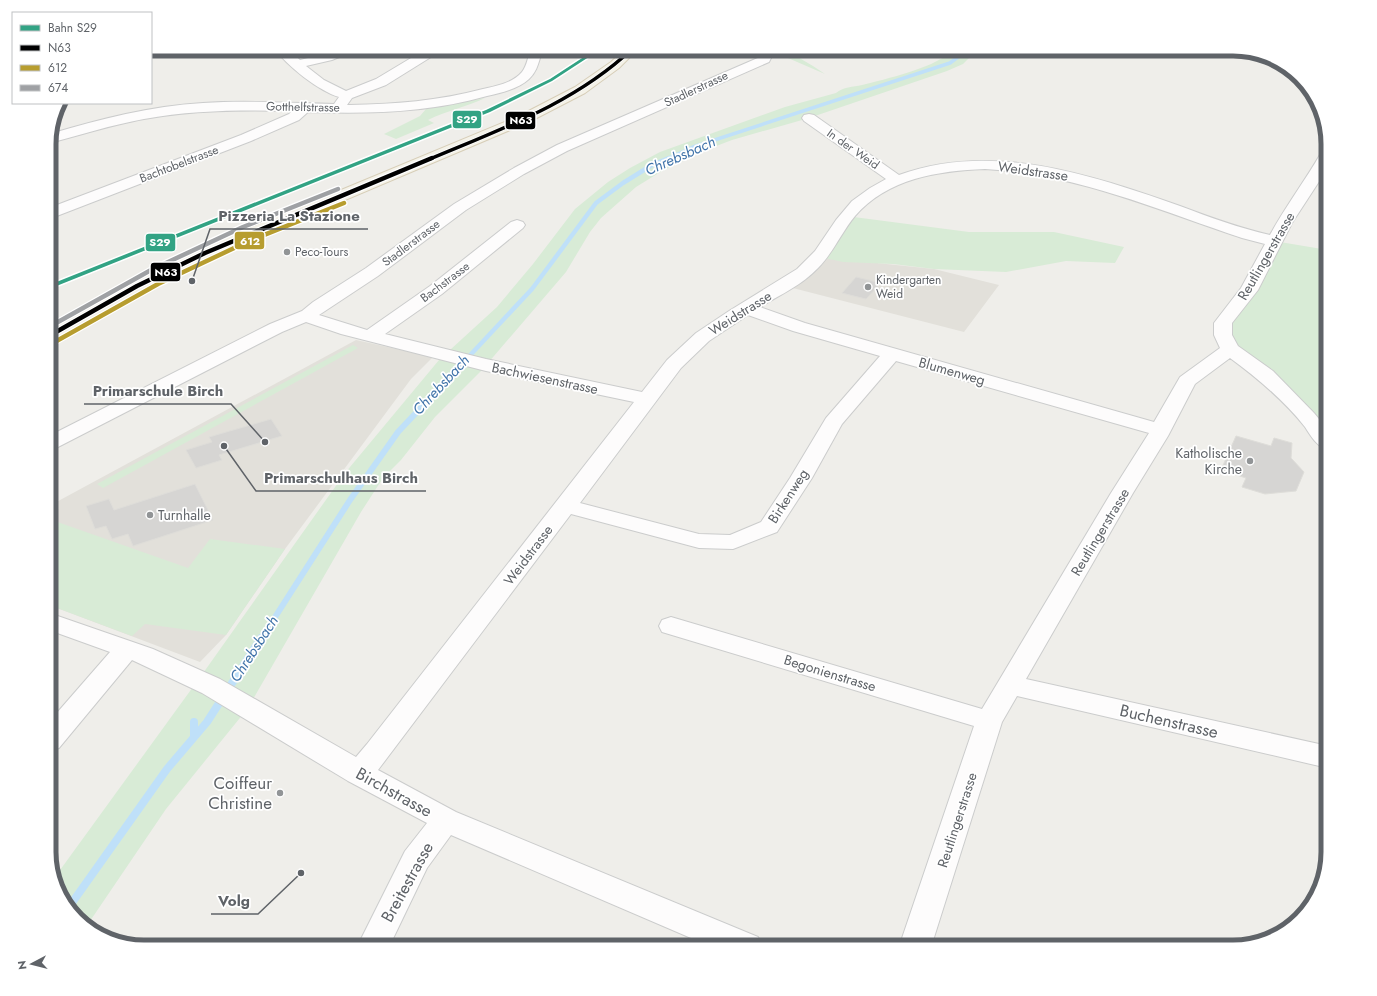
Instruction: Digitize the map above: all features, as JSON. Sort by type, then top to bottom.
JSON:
[{"type":"main road","points":[[56,332],[137,286],[205,252],[422,163],[531,116],[593,81],[625,56]]},
{"type":"street","points":[[289,56],[321,85],[333,91],[347,95],[381,82],[424,56]]},
{"type":"street","points":[[298,64],[330,56]]},
{"type":"street","name":"Gotthelfstrasse","points":[[56,137],[104,123],[173,110],[218,107],[387,108],[421,106],[455,101],[508,86],[524,78],[534,56]]},
{"type":"street","name":"Stadlerstrasse","points":[[56,440],[276,328],[306,316],[321,304],[372,272],[460,207],[499,182],[562,148],[767,56]]},
{"type":"street","points":[[339,108],[347,95]]},
{"type":"street","name":"Bachtobelstrasse","points":[[56,211],[246,138],[294,117],[305,107]]},
{"type":"street","name":"In der Weid","points":[[809,118],[897,180]]},
{"type":"street","name":"Weidstrasse","points":[[358,773],[377,752],[668,371],[685,352],[712,330],[746,308],[785,286],[804,272],[825,251],[849,212],[870,195],[897,180],[924,172],[966,166],[1009,166],[1051,172],[1087,180],[1242,233],[1274,241]]},
{"type":"street","name":"Reutlingerstrasse","points":[[918,940],[989,721],[1134,474],[1158,436],[1187,381],[1230,349],[1223,335],[1222,323],[1249,290],[1287,218],[1321,167]]},
{"type":"street","name":"Bachstrasse","points":[[370,336],[436,290],[517,225]]},
{"type":"street","name":"Blumenweg","points":[[746,308],[799,327],[1160,430]]},
{"type":"street","name":"Bachwiesenstrasse","points":[[306,316],[333,326],[475,362],[646,399]]},
{"type":"street","points":[[1230,349],[1266,375],[1307,416],[1321,435]]},
{"type":"street","name":"Birkenweg","points":[[565,506],[699,541],[733,542],[769,527],[834,422],[848,403],[892,354]]},
{"type":"street","name":"Birchstrasse","points":[[56,623],[127,648],[212,686],[358,773],[446,820],[730,940]]},
{"type":"street","name":"Begonienstrasse","points":[[671,626],[989,721]]},
{"type":"street","points":[[56,733],[127,648]]},
{"type":"street","name":"Buchenstrasse","points":[[1009,685],[1321,755]]},
{"type":"street","name":"Breitestrasse","points":[[376,940],[416,860],[446,820]]},
{"type":"shaded area","points":[[820,257],[934,269],[999,285],[964,332],[785,286]]},
{"type":"shaded area","points":[[356,340],[433,357],[411,379],[285,549],[226,635],[200,662],[56,608],[56,502]]},
{"type":"green space","points":[[783,56],[796,56],[825,74]]},
{"type":"green space","points":[[944,56],[971,56],[963,64],[947,71],[809,118],[732,140],[706,150],[662,171],[636,187],[601,218],[590,232],[566,272],[482,370],[435,417],[401,460],[383,478],[361,512],[248,708],[166,809],[90,921],[78,910],[68,896],[59,872],[206,669],[345,473],[439,360],[497,307],[533,264],[575,209],[608,182],[660,152],[785,107],[836,93],[845,88],[871,83],[911,72],[937,61]]},
{"type":"green space","points":[[485,98],[428,120],[434,123],[396,139],[384,134],[420,116],[426,109]]},
{"type":"green space","points":[[846,216],[969,232],[1054,232],[1124,247],[1115,263],[1066,261],[1006,272],[934,269],[893,264],[843,262],[820,257]]},
{"type":"green space","points":[[1274,241],[1321,249],[1321,437],[1223,335]]},
{"type":"green space","points":[[353,345],[358,348],[103,488],[97,484]]},
{"type":"green space","points":[[56,521],[188,568],[210,539],[285,549],[226,635],[145,624],[132,636],[56,608]]},
{"type":"building","points":[[856,277],[881,283],[866,299],[842,293]]},
{"type":"building","points":[[271,419],[282,436],[219,455],[222,460],[196,468],[186,450],[212,442],[209,437]]},
{"type":"building","name":"Katholische Kirche","points":[[1236,436],[1271,446],[1274,438],[1292,443],[1291,458],[1304,472],[1296,491],[1265,494],[1242,487],[1246,478],[1221,470]]},
{"type":"building","name":"Turnhalle","points":[[195,484],[213,520],[133,546],[128,534],[112,539],[106,526],[95,529],[86,506],[109,499],[114,510]]},
{"type":"waterway","name":"Chrebsbach","points":[[667,159],[693,147],[950,63],[959,56]]},
{"type":"waterway","name":"Chrebsbach","points":[[460,366],[532,289],[596,203],[623,183],[652,165],[669,158]]},
{"type":"waterway","name":"Chrebsbach","points":[[261,639],[350,500],[398,432],[461,365]]},
{"type":"waterway","name":"Chrebsbach","points":[[72,903],[167,769],[207,722],[261,638]]},
{"type":"waterway","points":[[194,722],[194,736]]},
{"type":"rail line","name":"S29","points":[[56,284],[488,111],[551,80],[588,56]]},
{"type":"transit line","name":"N63","points":[[56,332],[137,286],[205,253],[524,119],[580,90],[615,65],[625,56]]},
{"type":"transit line","name":"674","points":[[56,323],[151,270],[243,227],[338,189]]},
{"type":"transit line","name":"612","points":[[56,341],[158,284],[249,241],[344,203]]},
{"type":"place","name":"Peco-Tours","points":[[287,252]]},
{"type":"place","name":"Pizzeria La Stazione","points":[[192,281]]},
{"type":"place","name":"Kindergarten Weid","points":[[868,287]]},
{"type":"place","name":"Primarschule Birch","points":[[265,442]]},
{"type":"place","name":"Primarschulhaus Birch","points":[[224,446]]},
{"type":"place","name":"Katholische Kirche","points":[[1250,461]]},
{"type":"place","name":"Turnhalle","points":[[150,515]]},
{"type":"place","name":"Coiffeur Christine","points":[[280,793]]},
{"type":"place","name":"Volg","points":[[301,873]]}]
